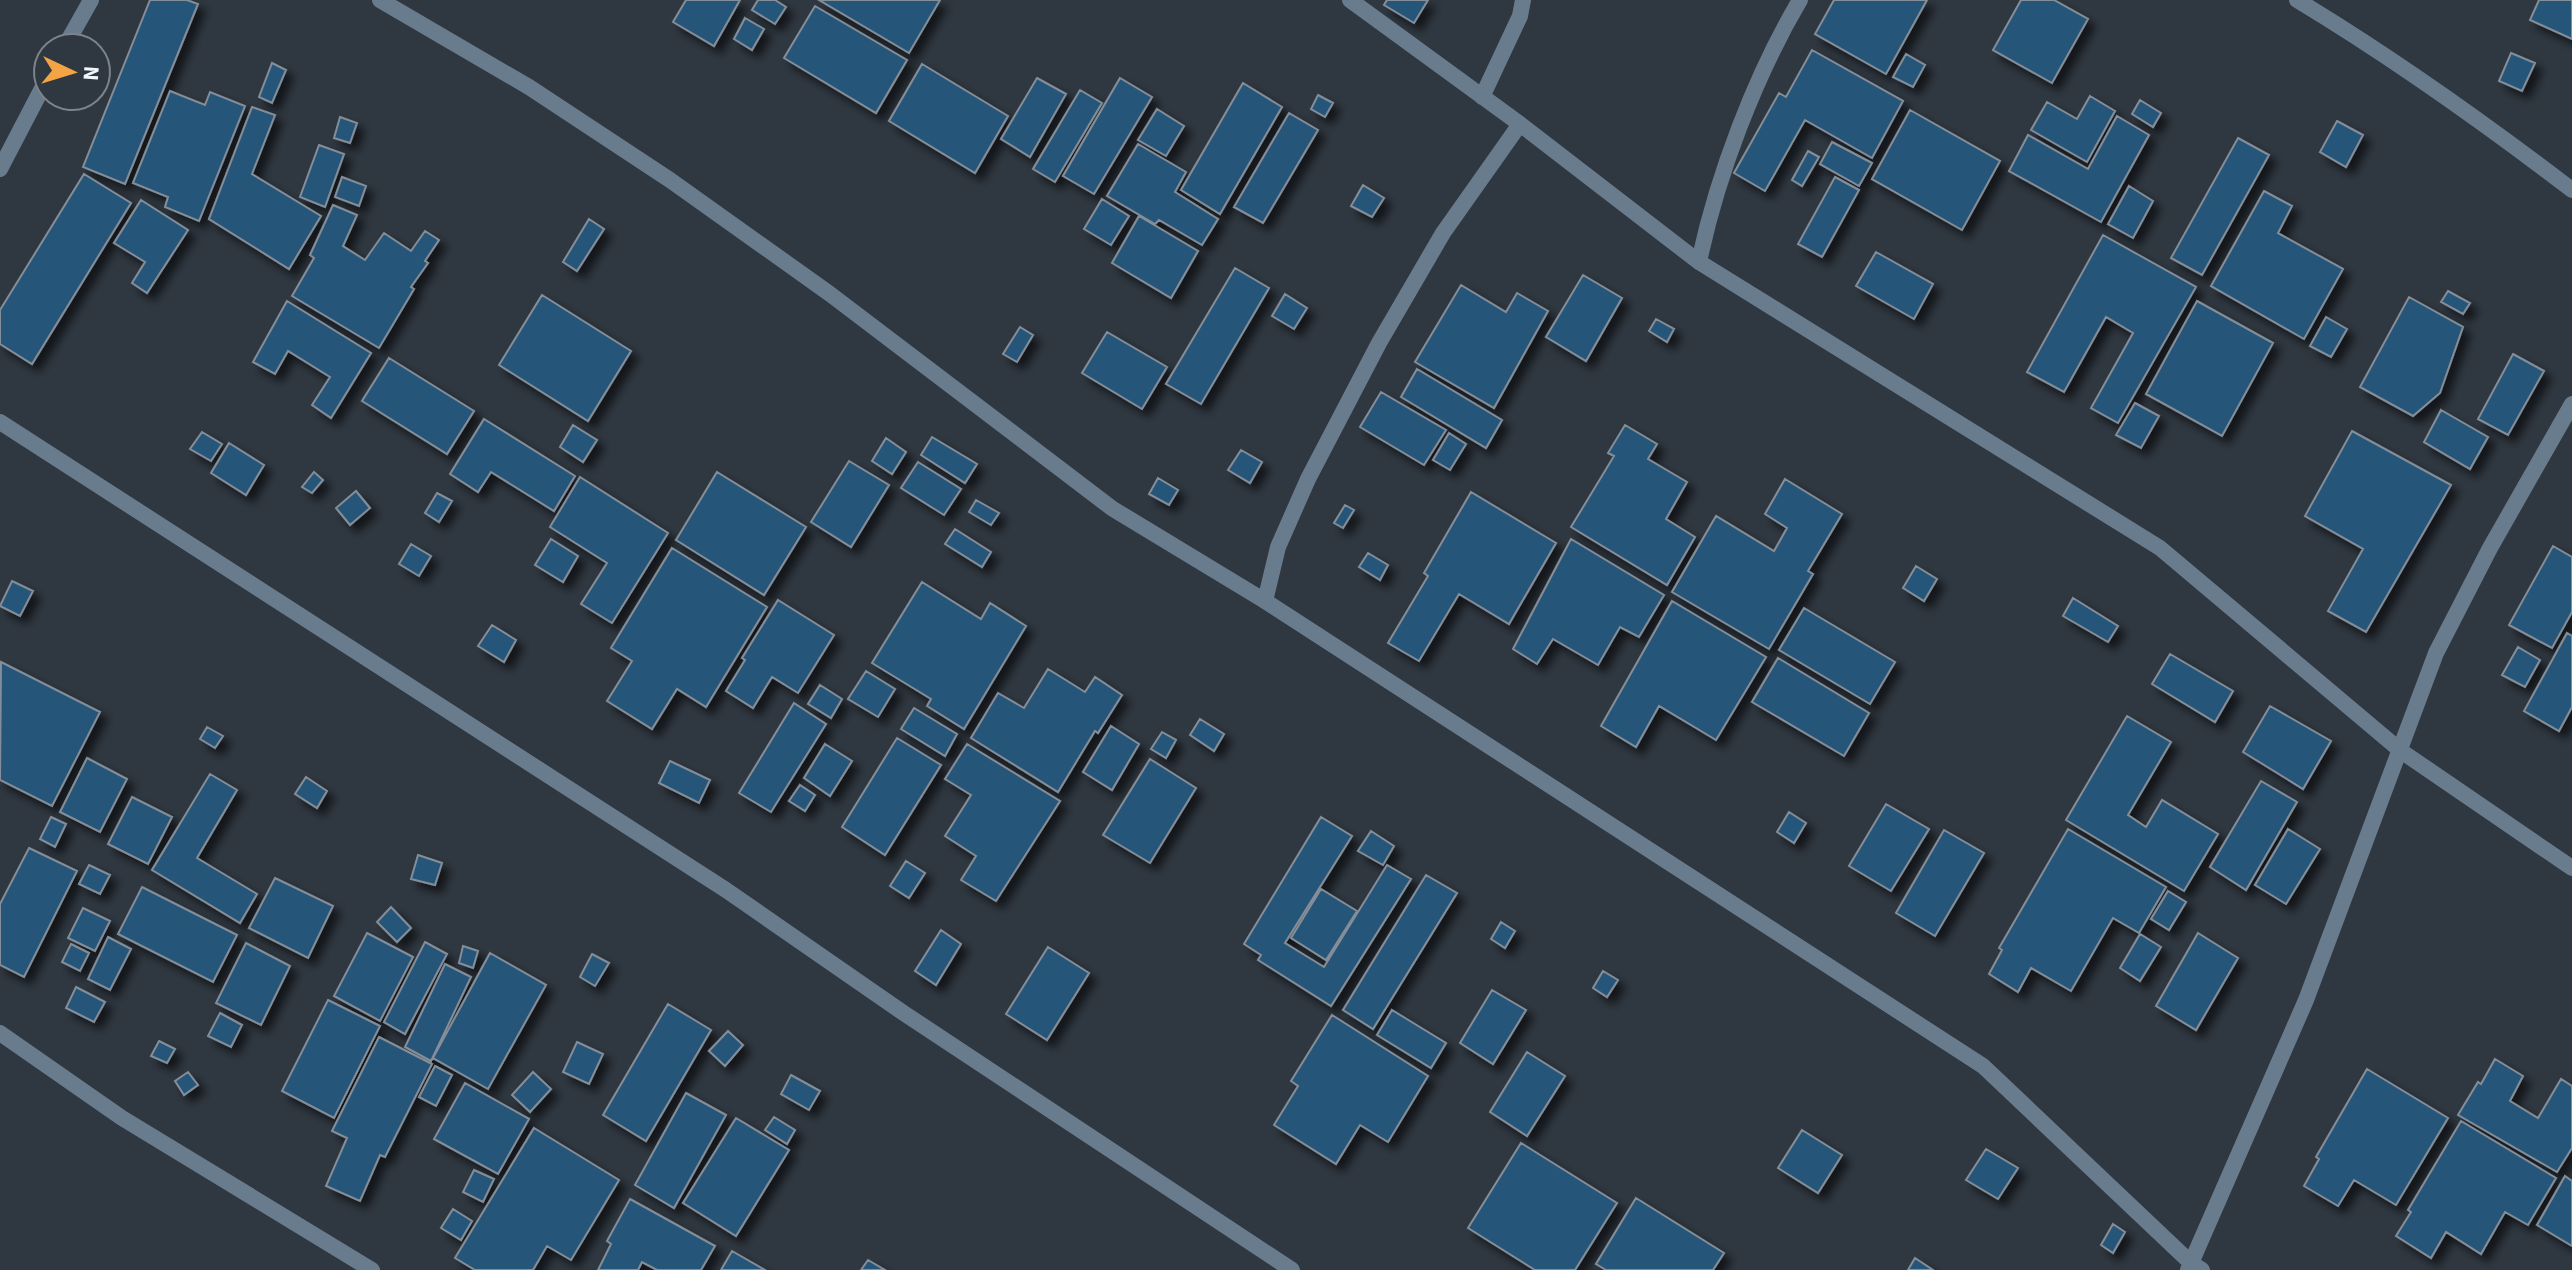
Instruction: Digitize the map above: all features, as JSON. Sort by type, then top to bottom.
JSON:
[{"type":"street","points":[[73,32],[91,0]]},
{"type":"street","points":[[380,0],[529,87],[670,180],[830,294],[1113,509],[1265,601],[1983,1066],[2194,1268],[2306,1000],[2436,653],[2490,548],[2572,404]]},
{"type":"street","points":[[1350,0],[1520,124],[1699,262],[2160,548],[2401,751],[2572,868]]},
{"type":"street","points":[[1482,97],[1520,16],[1523,0]]},
{"type":"street","points":[[1699,262],[1707,225],[1743,120],[1778,40],[1800,0]]},
{"type":"street","points":[[2297,0],[2368,43],[2471,114],[2572,190]]},
{"type":"street","points":[[0,169],[32,108]]},
{"type":"street","points":[[1265,601],[1278,547],[1308,479],[1379,343],[1443,233],[1520,124]]},
{"type":"street","points":[[0,422],[726,890],[905,1014],[1292,1270]]},
{"type":"street","points":[[0,1033],[122,1118],[372,1270]]},
{"type":"building","points":[[150,0],[187,0],[198,4],[125,184],[83,167],[105,112],[112,112],[112,95]]},
{"type":"building","points":[[686,0],[740,0],[714,46],[673,22]]},
{"type":"building","points":[[758,0],[775,0],[786,7],[775,24],[752,10]]},
{"type":"building","points":[[819,0],[940,0],[909,53]]},
{"type":"building","points":[[1387,0],[1428,0],[1414,23],[1384,5]]},
{"type":"building","points":[[1834,0],[1927,0],[1886,74],[1815,34]]},
{"type":"building","points":[[2021,0],[2054,0],[2088,19],[2052,83],[1993,50]]},
{"type":"building","points":[[2539,0],[2572,0],[2572,39],[2530,20]]},
{"type":"building","points":[[815,6],[907,60],[876,113],[784,58]]},
{"type":"building","points":[[745,18],[764,29],[752,50],[734,39]]},
{"type":"building","points":[[1812,50],[1903,101],[1872,158],[1805,120],[1765,191],[1734,173],[1779,93],[1786,97]]},
{"type":"building","points":[[2511,53],[2535,63],[2522,91],[2499,81]]},
{"type":"building","points":[[1906,54],[1925,65],[1913,87],[1893,77]]},
{"type":"building","points":[[272,63],[286,70],[272,103],[259,97]]},
{"type":"building","points":[[922,64],[1008,116],[975,173],[889,121]]},
{"type":"building","points":[[1037,78],[1066,94],[1030,157],[1001,139]]},
{"type":"building","points":[[1120,78],[1152,97],[1094,194],[1063,176]]},
{"type":"building","points":[[1243,83],[1282,107],[1220,214],[1181,190]]},
{"type":"building","points":[[1080,90],[1102,103],[1055,182],[1033,169]]},
{"type":"building","points":[[170,91],[205,105],[210,92],[245,106],[199,221],[165,207],[168,197],[133,183]]},
{"type":"building","points":[[1318,95],[1333,103],[1325,117],[1311,109]]},
{"type":"building","points":[[2090,96],[2115,111],[2087,162],[2031,130],[2047,102],[2077,119]]},
{"type":"building","points":[[2140,100],[2161,113],[2153,127],[2132,114]]},
{"type":"building","points":[[252,107],[275,115],[252,174],[321,216],[289,269],[209,219]]},
{"type":"building","points":[[1157,109],[1184,126],[1166,156],[1138,140]]},
{"type":"building","points":[[1910,110],[2000,161],[1962,230],[1872,179]]},
{"type":"building","points":[[1289,113],[1318,130],[1263,223],[1234,207]]},
{"type":"building","points":[[2117,116],[2149,135],[2101,222],[2009,171],[2028,135],[2088,169]]},
{"type":"building","points":[[340,117],[357,123],[350,143],[334,138]]},
{"type":"building","points":[[2337,121],[2363,135],[2346,167],[2320,152]]},
{"type":"building","points":[[2238,138],[2269,155],[2202,275],[2171,258]]},
{"type":"building","points":[[1832,142],[1872,163],[1859,186],[1820,164]]},
{"type":"building","points":[[1138,144],[1186,172],[1175,192],[1218,219],[1202,245],[1159,220],[1155,224],[1107,196]]},
{"type":"building","points":[[319,145],[344,154],[325,207],[300,197]]},
{"type":"building","points":[[1808,151],[1819,157],[1802,186],[1792,180]]},
{"type":"building","points":[[84,174],[131,203],[32,364],[0,344],[0,310]]},
{"type":"building","points":[[342,177],[366,186],[359,206],[335,197]]},
{"type":"building","points":[[1835,177],[1859,190],[1822,257],[1798,244]]},
{"type":"building","points":[[1363,185],[1384,198],[1372,217],[1351,206]]},
{"type":"building","points":[[2129,186],[2153,201],[2133,238],[2108,224]]},
{"type":"building","points":[[2264,191],[2292,206],[2278,233],[2343,269],[2304,339],[2211,286]]},
{"type":"building","points":[[1102,199],[1129,216],[1111,245],[1084,229]]},
{"type":"building","points":[[141,200],[188,230],[147,293],[132,283],[145,262],[114,243]]},
{"type":"building","points":[[333,205],[357,215],[343,246],[365,260],[384,233],[411,251],[425,231],[439,240],[379,348],[292,296],[314,258],[310,255]]},
{"type":"building","points":[[1139,216],[1198,251],[1171,298],[1112,263]]},
{"type":"building","points":[[589,219],[604,229],[577,271],[563,262]]},
{"type":"building","points":[[2103,235],[2196,287],[2118,423],[2091,408],[2133,333],[2106,317],[2064,392],[2027,372]]},
{"type":"building","points":[[1876,252],[1933,284],[1914,319],[1856,286]]},
{"type":"building","points":[[1235,268],[1269,288],[1201,404],[1166,384]]},
{"type":"building","points":[[1583,275],[1622,298],[1586,361],[1546,337]]},
{"type":"building","points":[[1461,285],[1506,312],[1517,293],[1548,311],[1494,408],[1415,362]]},
{"type":"building","points":[[2448,291],[2470,303],[2463,314],[2441,302]]},
{"type":"building","points":[[1285,294],[1307,308],[1294,329],[1272,316]]},
{"type":"building","points":[[542,295],[631,351],[588,421],[499,365]]},
{"type":"building","points":[[2409,297],[2463,327],[2440,393],[2413,416],[2360,387]]},
{"type":"building","points":[[287,301],[371,353],[331,418],[312,405],[330,377],[288,351],[275,374],[253,362]]},
{"type":"building","points":[[2197,301],[2273,343],[2222,436],[2146,394]]},
{"type":"building","points":[[2326,317],[2347,329],[2331,357],[2310,346]]},
{"type":"building","points":[[1656,319],[1674,329],[1667,342],[1649,331]]},
{"type":"building","points":[[1020,327],[1033,335],[1017,362],[1003,354]]},
{"type":"building","points":[[1107,332],[1167,367],[1142,409],[1082,373]]},
{"type":"building","points":[[2513,354],[2544,371],[2508,435],[2478,419]]},
{"type":"building","points":[[389,358],[474,411],[447,454],[362,401]]},
{"type":"building","points":[[1417,369],[1502,420],[1486,448],[1401,397]]},
{"type":"building","points":[[1381,392],[1446,430],[1424,465],[1360,427]]},
{"type":"building","points":[[2135,403],[2159,416],[2141,448],[2116,435]]},
{"type":"building","points":[[2441,410],[2488,437],[2470,469],[2424,442]]},
{"type":"building","points":[[484,419],[575,476],[554,511],[491,472],[478,492],[450,474]]},
{"type":"building","points":[[573,425],[597,440],[583,462],[560,447]]},
{"type":"building","points":[[1625,425],[1657,444],[1648,459],[1687,482],[1666,519],[1695,537],[1667,585],[1571,527],[1614,456],[1608,453]]},
{"type":"building","points":[[2352,431],[2451,485],[2366,632],[2328,611],[2363,549],[2305,516]]},
{"type":"building","points":[[202,432],[222,444],[211,461],[190,449]]},
{"type":"building","points":[[1449,433],[1466,444],[1450,470],[1433,460]]},
{"type":"building","points":[[932,437],[977,464],[965,483],[921,455]]},
{"type":"building","points":[[886,438],[906,452],[892,474],[872,461]]},
{"type":"building","points":[[229,443],[264,465],[246,495],[211,473]]},
{"type":"building","points":[[1241,450],[1262,462],[1250,483],[1228,470]]},
{"type":"building","points":[[849,461],[889,485],[851,547],[811,522]]},
{"type":"building","points":[[918,462],[961,489],[944,515],[901,488]]},
{"type":"building","points":[[314,472],[323,480],[312,493],[302,487]]},
{"type":"building","points":[[717,472],[806,527],[764,595],[676,540]]},
{"type":"building","points":[[580,477],[668,533],[612,623],[581,604],[607,563],[550,527]]},
{"type":"building","points":[[1158,478],[1178,490],[1169,505],[1149,494]]},
{"type":"building","points":[[1785,479],[1842,514],[1808,571],[1813,574],[1769,649],[1672,592],[1716,516],[1774,551],[1787,528],[1765,514]]},
{"type":"building","points":[[356,491],[370,508],[350,525],[336,508]]},
{"type":"building","points":[[1471,492],[1556,543],[1509,624],[1459,594],[1419,661],[1388,643],[1428,576],[1424,573]]},
{"type":"building","points":[[437,493],[452,501],[439,522],[425,513]]},
{"type":"building","points":[[976,500],[999,513],[991,525],[969,512]]},
{"type":"building","points":[[1345,505],[1354,510],[1343,528],[1334,523]]},
{"type":"building","points":[[955,529],[991,552],[982,567],[945,544]]},
{"type":"building","points":[[551,539],[578,556],[563,582],[535,565]]},
{"type":"building","points":[[1571,539],[1664,595],[1639,637],[1620,627],[1598,665],[1553,639],[1537,664],[1513,649]]},
{"type":"building","points":[[411,544],[431,556],[419,576],[399,564]]},
{"type":"building","points":[[2553,546],[2572,557],[2572,612],[2552,648],[2509,625]]},
{"type":"building","points":[[672,548],[767,607],[706,707],[677,689],[652,729],[607,701],[632,661],[611,648]]},
{"type":"building","points":[[1368,553],[1388,565],[1380,580],[1359,567]]},
{"type":"building","points":[[1916,566],[1937,579],[1924,601],[1903,588]]},
{"type":"building","points":[[12,581],[33,591],[20,616],[0,606]]},
{"type":"building","points":[[922,582],[981,619],[990,603],[1026,626],[964,729],[927,706],[931,699],[872,663]]},
{"type":"building","points":[[2073,598],[2118,626],[2108,642],[2063,616]]},
{"type":"building","points":[[778,600],[834,635],[798,693],[772,677],[753,708],[726,691],[745,660],[742,658]]},
{"type":"building","points":[[1672,601],[1766,657],[1716,740],[1659,706],[1636,747],[1601,726]]},
{"type":"building","points":[[1804,608],[1895,662],[1870,704],[1779,650]]},
{"type":"building","points":[[492,625],[516,640],[504,662],[478,646]]},
{"type":"building","points":[[2567,633],[2572,636],[2572,707],[2559,731],[2524,711]]},
{"type":"building","points":[[2518,647],[2540,660],[2525,687],[2502,675]]},
{"type":"building","points":[[2170,654],[2233,691],[2215,722],[2152,684]]},
{"type":"building","points":[[1778,658],[1869,713],[1844,756],[1752,702]]},
{"type":"building","points":[[1,662],[100,712],[52,806],[0,780]]},
{"type":"building","points":[[1048,669],[1085,692],[1095,677],[1122,695],[1098,733],[1095,731],[1058,792],[971,738],[998,693],[1024,708]]},
{"type":"building","points":[[866,671],[895,689],[878,717],[848,699]]},
{"type":"building","points":[[820,685],[842,699],[831,718],[808,704]]},
{"type":"building","points":[[794,703],[826,724],[771,812],[739,793]]},
{"type":"building","points":[[2270,706],[2331,741],[2303,789],[2243,752]]},
{"type":"building","points":[[914,708],[957,734],[945,756],[901,729]]},
{"type":"building","points":[[2127,716],[2171,742],[2128,815],[2146,827],[2162,800],[2218,834],[2184,891],[2066,820]]},
{"type":"building","points":[[1200,719],[1224,734],[1214,751],[1190,735]]},
{"type":"building","points":[[1111,726],[1139,744],[1112,790],[1083,772]]},
{"type":"building","points":[[207,727],[223,736],[215,748],[200,739]]},
{"type":"building","points":[[1162,732],[1176,740],[1166,758],[1151,749]]},
{"type":"building","points":[[897,738],[941,765],[885,855],[842,827]]},
{"type":"building","points":[[825,744],[852,761],[830,796],[804,778]]},
{"type":"building","points":[[967,744],[1060,801],[996,901],[961,880],[976,856],[945,836],[971,795],[945,779]]},
{"type":"building","points":[[87,758],[127,779],[100,832],[60,812]]},
{"type":"building","points":[[1150,759],[1196,788],[1150,863],[1103,835]]},
{"type":"building","points":[[670,761],[710,780],[699,803],[659,783]]},
{"type":"building","points":[[210,774],[237,790],[197,858],[257,894],[240,923],[152,870]]},
{"type":"building","points":[[306,777],[327,791],[317,808],[295,794]]},
{"type":"building","points":[[2261,781],[2297,802],[2246,890],[2210,867]]},
{"type":"building","points":[[800,785],[815,795],[805,811],[789,801]]},
{"type":"building","points":[[132,797],[172,817],[148,864],[108,844]]},
{"type":"building","points":[[1886,804],[1929,829],[1891,891],[1849,866]]},
{"type":"building","points":[[1789,812],[1806,823],[1794,843],[1777,832]]},
{"type":"building","points":[[51,817],[66,824],[55,847],[40,839]]},
{"type":"building","points":[[1321,817],[1352,836],[1285,943],[1324,967],[1387,865],[1411,879],[1331,1006],[1258,960],[1261,955],[1244,944]]},
{"type":"building","points":[[2068,829],[2166,887],[2139,933],[2113,918],[2071,991],[2031,968],[2018,992],[1989,974],[2002,950],[1999,948]]},
{"type":"building","points":[[2288,829],[2320,849],[2286,904],[2255,885]]},
{"type":"building","points":[[1944,830],[1984,853],[1935,936],[1896,913]]},
{"type":"building","points":[[1371,831],[1394,846],[1383,865],[1358,851]]},
{"type":"building","points":[[29,848],[77,871],[24,977],[0,965],[0,904]]},
{"type":"building","points":[[418,855],[442,863],[435,885],[411,879]]},
{"type":"building","points":[[906,861],[925,873],[909,898],[890,886]]},
{"type":"building","points":[[89,865],[110,875],[100,894],[79,884]]},
{"type":"building","points":[[1426,875],[1457,893],[1373,1029],[1343,1010]]},
{"type":"building","points":[[275,878],[333,906],[308,958],[249,928]]},
{"type":"building","points":[[142,887],[237,935],[213,982],[118,934]]},
{"type":"building","points":[[1321,889],[1357,911],[1326,960],[1291,938]]},
{"type":"building","points":[[2168,891],[2186,902],[2169,930],[2151,919]]},
{"type":"building","points":[[391,907],[411,928],[397,942],[377,922]]},
{"type":"building","points":[[83,908],[110,921],[95,951],[68,938]]},
{"type":"building","points":[[1501,922],[1515,931],[1505,948],[1491,939]]},
{"type":"building","points":[[941,930],[961,944],[936,985],[915,971]]},
{"type":"building","points":[[367,933],[413,957],[380,1021],[334,996]]},
{"type":"building","points":[[2198,933],[2238,958],[2196,1030],[2156,1006]]},
{"type":"building","points":[[2140,934],[2161,947],[2140,981],[2120,968]]},
{"type":"building","points":[[108,937],[131,949],[110,990],[88,979]]},
{"type":"building","points":[[425,942],[447,954],[405,1034],[384,1022]]},
{"type":"building","points":[[246,943],[290,966],[261,1025],[216,1003]]},
{"type":"building","points":[[71,944],[89,953],[80,971],[62,962]]},
{"type":"building","points":[[463,946],[478,951],[473,968],[459,963]]},
{"type":"building","points":[[1048,947],[1089,973],[1047,1040],[1006,1014]]},
{"type":"building","points":[[490,953],[546,985],[488,1089],[433,1058]]},
{"type":"building","points":[[592,954],[609,963],[595,986],[580,977]]},
{"type":"building","points":[[445,964],[471,977],[431,1061],[405,1047]]},
{"type":"building","points":[[1603,971],[1618,980],[1607,997],[1593,988]]},
{"type":"building","points":[[76,987],[105,1002],[94,1022],[66,1008]]},
{"type":"building","points":[[1492,990],[1526,1010],[1493,1064],[1460,1043]]},
{"type":"building","points":[[328,1000],[380,1026],[334,1118],[282,1091]]},
{"type":"building","points":[[668,1004],[711,1030],[646,1141],[603,1115]]},
{"type":"building","points":[[1392,1010],[1446,1043],[1431,1068],[1377,1035]]},
{"type":"building","points":[[220,1013],[242,1025],[231,1047],[208,1036]]},
{"type":"building","points":[[1332,1015],[1428,1076],[1388,1142],[1360,1125],[1336,1164],[1274,1125],[1298,1086],[1291,1081]]},
{"type":"building","points":[[728,1031],[743,1045],[725,1066],[709,1051]]},
{"type":"building","points":[[379,1037],[432,1064],[385,1157],[380,1155],[360,1201],[326,1186],[347,1138],[332,1131]]},
{"type":"building","points":[[159,1041],[175,1049],[167,1063],[151,1056]]},
{"type":"building","points":[[577,1042],[603,1054],[589,1084],[563,1072]]},
{"type":"building","points":[[1527,1052],[1565,1076],[1527,1136],[1490,1112]]},
{"type":"building","points":[[2495,1059],[2523,1076],[2510,1101],[2538,1118],[2561,1079],[2572,1086],[2572,1148],[2557,1172],[2458,1115]]},
{"type":"building","points":[[435,1066],[452,1075],[436,1106],[419,1097]]},
{"type":"building","points":[[2367,1069],[2448,1118],[2396,1205],[2354,1180],[2338,1206],[2304,1186],[2319,1159],[2316,1157]]},
{"type":"building","points":[[188,1072],[198,1085],[184,1095],[175,1081]]},
{"type":"building","points":[[533,1072],[551,1089],[530,1112],[512,1095]]},
{"type":"building","points":[[791,1075],[820,1091],[809,1110],[781,1094]]},
{"type":"building","points":[[465,1083],[529,1119],[498,1174],[434,1139]]},
{"type":"building","points":[[686,1093],[726,1115],[674,1208],[635,1185]]},
{"type":"building","points":[[774,1117],[795,1130],[787,1144],[765,1130]]},
{"type":"building","points":[[736,1118],[789,1150],[736,1236],[683,1203]]},
{"type":"building","points":[[2461,1121],[2556,1178],[2528,1225],[2505,1212],[2481,1254],[2446,1232],[2431,1258],[2396,1236]]},
{"type":"building","points":[[534,1128],[619,1180],[571,1260],[547,1246],[533,1270],[475,1270],[455,1258]]},
{"type":"building","points":[[1802,1130],[1842,1155],[1818,1193],[1778,1168]]},
{"type":"building","points":[[1521,1143],[1617,1203],[1575,1270],[1535,1270],[1468,1228]]},
{"type":"building","points":[[1986,1149],[2018,1168],[1998,1199],[1966,1180]]},
{"type":"building","points":[[474,1170],[494,1179],[483,1202],[463,1192]]},
{"type":"building","points":[[2565,1176],[2572,1181],[2572,1246],[2537,1225]]},
{"type":"building","points":[[1636,1198],[1724,1253],[1713,1270],[1606,1270],[1596,1264]]},
{"type":"building","points":[[630,1199],[715,1246],[701,1270],[657,1270],[642,1262],[638,1270],[598,1270],[611,1244],[607,1241]]},
{"type":"building","points":[[453,1209],[472,1221],[461,1240],[441,1228]]},
{"type":"building","points":[[2113,1224],[2125,1232],[2113,1253],[2101,1245]]},
{"type":"building","points":[[732,1251],[765,1270],[721,1270]]},
{"type":"building","points":[[1915,1258],[1933,1270],[1908,1270]]},
{"type":"building","points":[[868,1260],[885,1270],[861,1270]]}]
